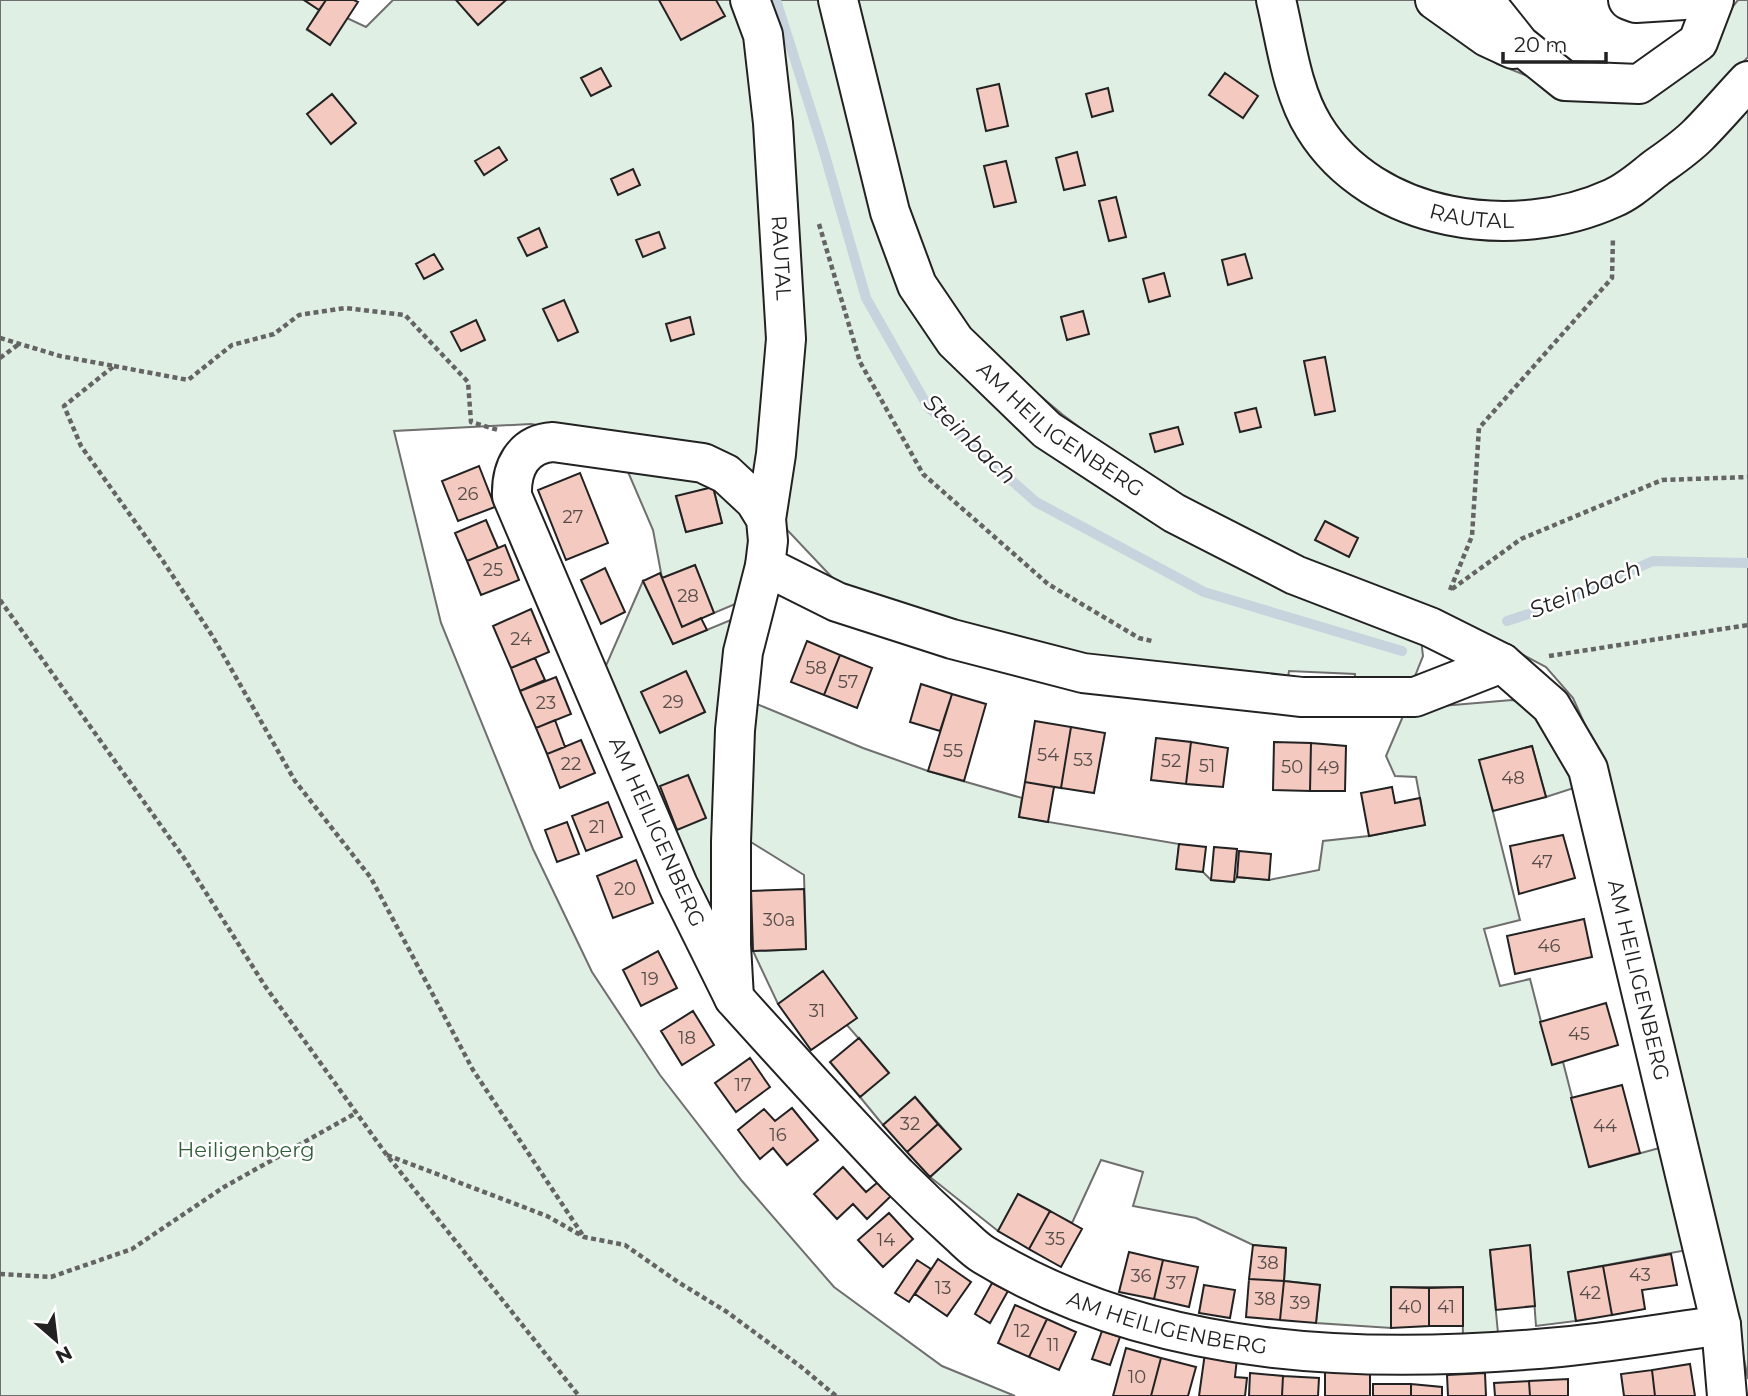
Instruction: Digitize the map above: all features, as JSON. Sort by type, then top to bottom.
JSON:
[{"type":"street","name":"RAUTAL","points":[[750,0],[764,35],[773,123],[786,340],[776,454],[766,519]]},
{"type":"street","name":"AM HEILIGENBERG","points":[[838,0],[890,212],[917,285],[955,341],[1047,430],[1174,513],[1295,575],[1430,626],[1502,663],[1550,706],[1588,769],[1721,1325],[1727,1396]]},
{"type":"street","name":"RAUTAL","points":[[1276,0],[1298,94],[1312,125],[1327,147],[1368,184],[1395,199],[1425,210],[1484,219],[1531,220],[1569,214],[1613,198],[1634,187],[1696,137],[1748,81]]},
{"type":"street","points":[[1435,0],[1487,37],[1540,61]]},
{"type":"street","points":[[1484,0],[1520,46],[1565,80],[1639,84],[1698,42],[1714,0]]},
{"type":"street","points":[[1628,0],[1636,3],[1684,0]]},
{"type":"street","points":[[543,442],[703,463],[726,474],[755,501],[766,519]]},
{"type":"street","name":"AM HEILIGENBERG","points":[[543,442],[524,454],[512,476],[512,496],[678,885],[734,998],[856,1133],[928,1207],[982,1254],[1065,1297],[1143,1324],[1265,1348],[1361,1355],[1414,1355],[1563,1347],[1721,1325]]},
{"type":"street","name":"AM HEILIGENBERG","points":[[734,998],[731,842],[735,730],[743,652],[765,566],[768,541],[766,519]]},
{"type":"street","points":[[765,566],[837,602],[953,639],[1083,673],[1302,697],[1415,697],[1502,663]]},
{"type":"path","points":[[1430,626],[1450,590],[1472,536],[1479,428],[1612,278],[1613,198]]},
{"type":"path","points":[[0,338],[60,356],[188,380],[232,345],[274,334],[299,315],[345,308],[405,315],[468,382],[471,422],[543,442]]},
{"type":"path","points":[[0,358],[19,344]]},
{"type":"path","points":[[114,366],[64,406],[81,446],[213,637],[295,781],[371,878],[473,1070],[584,1237]]},
{"type":"path","points":[[1450,590],[1521,539],[1662,480],[1748,477]]},
{"type":"path","points":[[0,600],[184,858],[265,986],[356,1113],[579,1396]]},
{"type":"path","points":[[1502,663],[1748,625]]},
{"type":"path","points":[[0,1274],[51,1277],[132,1250],[225,1187],[356,1113]]},
{"type":"path","points":[[386,1154],[547,1216],[584,1237],[625,1245],[727,1312],[800,1366],[835,1396]]},
{"type":"green space","name":"Heiligenberg","points":[[0,0],[304,0],[319,10],[307,30],[330,44],[347,18],[366,27],[393,0],[819,0],[873,218],[946,353],[1421,639],[1423,656],[1411,686],[1354,688],[1355,674],[1289,671],[1287,684],[1089,659],[843,589],[776,518],[605,436],[531,424],[394,431],[441,623],[533,849],[592,972],[660,1075],[742,1181],[834,1287],[942,1366],[1015,1396],[0,1396]]},
{"type":"green space","points":[[852,0],[1261,0],[1316,155],[1531,236],[1748,101],[1748,1379],[1604,767],[1573,698],[1546,667],[1444,613],[1401,595],[1308,569],[1187,507],[1063,415],[968,335],[930,279],[903,206]]},
{"type":"green space","points":[[1292,0],[1418,0],[1497,64],[1589,100],[1701,46],[1738,0],[1748,0],[1748,57],[1687,123],[1622,176],[1565,198],[1507,204],[1430,197],[1355,155],[1313,93]]},
{"type":"green space","points":[[622,458],[707,475],[740,503],[752,535],[740,602],[714,613],[695,565],[662,578],[653,530]],"holes":[[[713,487],[722,523],[686,532],[676,497]]]},
{"type":"green space","points":[[643,581],[673,644],[738,617],[718,929],[601,677]],"holes":[[[686,672],[705,712],[660,732],[642,692]]]},
{"type":"green space","points":[[1512,700],[1529,704],[1577,787],[1546,797],[1532,746],[1480,760],[1520,920],[1484,929],[1500,986],[1530,979],[1552,1064],[1563,1062],[1590,1167],[1663,1147],[1687,1250],[1569,1272],[1576,1321],[1536,1326],[1530,1246],[1490,1250],[1498,1333],[1463,1336],[1462,1287],[1391,1287],[1391,1328],[1316,1323],[1320,1285],[1284,1281],[1286,1248],[1253,1245],[1196,1218],[1133,1206],[1143,1172],[1101,1160],[1072,1223],[1018,1194],[998,1231],[930,1177],[961,1149],[915,1097],[883,1125],[860,1097],[888,1072],[847,1025],[778,1004],[753,951],[806,949],[804,875],[746,839],[752,702],[863,748],[928,771],[1022,798],[1019,817],[1179,844],[1177,869],[1203,872],[1211,880],[1234,882],[1237,877],[1269,880],[1319,870],[1323,841],[1369,836],[1425,825],[1416,777],[1395,776],[1386,756],[1406,709]]},
{"type":"building","points":[[304,0],[326,0],[319,10]]},
{"type":"building","points":[[326,0],[358,2],[330,45],[307,29]]},
{"type":"building","points":[[456,0],[506,0],[478,25]]},
{"type":"building","points":[[659,0],[716,0],[725,16],[681,40]]},
{"type":"building","points":[[601,68],[611,86],[591,96],[581,78]]},
{"type":"building","points":[[1225,73],[1258,96],[1243,118],[1209,95]]},
{"type":"building","points":[[999,84],[1008,126],[986,131],[977,89]]},
{"type":"building","points":[[1108,88],[1113,111],[1092,117],[1086,94]]},
{"type":"building","points":[[332,94],[356,123],[331,144],[307,114]]},
{"type":"building","points":[[499,147],[507,160],[484,175],[475,161]]},
{"type":"building","points":[[1077,152],[1085,185],[1064,190],[1056,158]]},
{"type":"building","points":[[1006,161],[1016,202],[994,207],[984,166]]},
{"type":"building","points":[[633,169],[640,185],[618,195],[611,179]]},
{"type":"building","points":[[1116,197],[1126,237],[1109,241],[1099,201]]},
{"type":"building","points":[[539,228],[547,247],[527,256],[518,238]]},
{"type":"building","points":[[659,232],[665,248],[643,257],[636,240]]},
{"type":"building","points":[[434,254],[443,269],[424,279],[416,264]]},
{"type":"building","points":[[1245,254],[1252,278],[1228,285],[1222,260]]},
{"type":"building","points":[[1164,273],[1170,296],[1149,302],[1143,279]]},
{"type":"building","points":[[564,300],[578,332],[558,341],[543,309]]},
{"type":"building","points":[[1083,311],[1089,334],[1067,340],[1061,317]]},
{"type":"building","points":[[690,317],[694,334],[671,341],[666,324]]},
{"type":"building","points":[[476,320],[485,340],[461,351],[451,332]]},
{"type":"building","points":[[1325,357],[1335,411],[1315,415],[1304,361]]},
{"type":"building","points":[[1256,408],[1261,427],[1240,432],[1235,413]]},
{"type":"building","points":[[1178,427],[1183,444],[1155,452],[1150,434]]},
{"type":"building","points":[[479,466],[495,507],[458,521],[442,481]]},
{"type":"building","points":[[580,473],[608,543],[566,560],[538,490]]},
{"type":"building","points":[[713,487],[722,523],[686,532],[676,496]]},
{"type":"building","points":[[486,520],[498,548],[467,561],[455,533]]},
{"type":"building","points":[[1325,521],[1358,538],[1349,557],[1315,540]]},
{"type":"building","points":[[505,545],[519,580],[481,595],[467,561]]},
{"type":"building","points":[[695,565],[714,613],[682,627],[662,578]]},
{"type":"building","points":[[605,568],[625,612],[601,624],[581,580]]},
{"type":"building","points":[[660,573],[682,627],[701,618],[707,630],[673,644],[643,581]]},
{"type":"building","points":[[531,609],[549,652],[511,668],[493,626]]},
{"type":"building","points":[[807,641],[840,655],[824,695],[791,682]]},
{"type":"building","points":[[840,655],[872,668],[857,708],[824,695]]},
{"type":"building","points":[[535,658],[545,680],[520,691],[511,668]]},
{"type":"building","points":[[686,671],[705,712],[660,733],[641,692]]},
{"type":"building","points":[[556,677],[571,714],[536,728],[520,691]]},
{"type":"building","points":[[921,684],[952,694],[940,731],[910,722]]},
{"type":"building","points":[[952,694],[986,704],[964,781],[928,771]]},
{"type":"building","points":[[555,720],[565,747],[547,754],[536,728]]},
{"type":"building","points":[[1035,721],[1071,727],[1061,788],[1025,782]]},
{"type":"building","points":[[1071,727],[1105,733],[1094,793],[1061,788]]},
{"type":"building","points":[[1156,738],[1191,742],[1186,784],[1151,780]]},
{"type":"building","points":[[581,740],[595,773],[560,788],[547,754]]},
{"type":"building","points":[[1191,742],[1228,748],[1223,787],[1186,784]]},
{"type":"building","points":[[1274,742],[1311,743],[1310,791],[1273,790]]},
{"type":"building","points":[[1311,743],[1346,746],[1345,791],[1310,791]]},
{"type":"building","points":[[1532,746],[1546,797],[1493,811],[1479,760]]},
{"type":"building","points":[[688,775],[706,818],[677,830],[660,786]]},
{"type":"building","points":[[1025,782],[1054,787],[1048,822],[1019,817]]},
{"type":"building","points":[[1392,787],[1395,803],[1420,798],[1425,825],[1369,836],[1361,793]]},
{"type":"building","points":[[608,802],[622,837],[586,851],[572,816]]},
{"type":"building","points":[[567,822],[579,854],[557,862],[545,830]]},
{"type":"building","points":[[1563,835],[1575,878],[1519,894],[1510,846]]},
{"type":"building","points":[[1179,844],[1206,847],[1203,872],[1176,869]]},
{"type":"building","points":[[1214,847],[1237,849],[1234,882],[1211,880]]},
{"type":"building","points":[[1239,851],[1271,854],[1269,880],[1237,877]]},
{"type":"building","points":[[636,860],[653,903],[613,918],[597,876]]},
{"type":"building","points":[[804,889],[806,949],[753,951],[751,891]]},
{"type":"building","points":[[1584,919],[1592,957],[1515,974],[1507,936]]},
{"type":"building","points":[[658,951],[677,988],[641,1006],[623,970]]},
{"type":"building","points":[[823,971],[857,1018],[811,1050],[778,1004]]},
{"type":"building","points":[[1606,1003],[1618,1045],[1552,1065],[1540,1022]]},
{"type":"building","points":[[693,1011],[714,1045],[682,1065],[661,1031]]},
{"type":"building","points":[[859,1038],[889,1073],[860,1097],[830,1062]]},
{"type":"building","points":[[750,1058],[770,1087],[736,1112],[715,1083]]},
{"type":"building","points":[[1622,1085],[1640,1153],[1589,1167],[1571,1098]]},
{"type":"building","points":[[915,1097],[938,1124],[907,1152],[883,1125]]},
{"type":"building","points":[[792,1108],[818,1140],[787,1165],[773,1148],[760,1159],[738,1130],[764,1109],[775,1121]]},
{"type":"building","points":[[938,1124],[961,1149],[930,1177],[907,1152]]},
{"type":"building","points":[[843,1167],[866,1192],[878,1182],[891,1196],[867,1219],[853,1204],[837,1219],[814,1194]]},
{"type":"building","points":[[1018,1194],[1050,1211],[1029,1249],[998,1231]]},
{"type":"building","points":[[1050,1211],[1082,1229],[1061,1267],[1029,1249]]},
{"type":"building","points":[[889,1213],[913,1239],[883,1267],[858,1240]]},
{"type":"building","points":[[1253,1245],[1286,1248],[1284,1281],[1249,1279]]},
{"type":"building","points":[[1530,1245],[1535,1306],[1496,1310],[1490,1250]]},
{"type":"building","points":[[1129,1252],[1163,1260],[1154,1299],[1119,1292]]},
{"type":"building","points":[[1671,1254],[1677,1285],[1642,1290],[1645,1309],[1612,1315],[1603,1266]]},
{"type":"building","points":[[938,1259],[971,1282],[947,1316],[915,1294]]},
{"type":"building","points":[[917,1260],[931,1269],[909,1302],[895,1293]]},
{"type":"building","points":[[1163,1260],[1198,1267],[1189,1307],[1154,1299]]},
{"type":"building","points":[[1603,1266],[1612,1315],[1576,1321],[1568,1272]]},
{"type":"building","points":[[1249,1279],[1284,1281],[1280,1320],[1246,1317]]},
{"type":"building","points":[[1284,1281],[1320,1285],[1316,1323],[1280,1320]]},
{"type":"building","points":[[992,1283],[1008,1291],[990,1323],[975,1314]]},
{"type":"building","points":[[1204,1285],[1235,1290],[1230,1318],[1199,1313]]},
{"type":"building","points":[[1391,1287],[1429,1288],[1429,1326],[1391,1328]]},
{"type":"building","points":[[1463,1287],[1463,1326],[1429,1326],[1429,1288]]},
{"type":"building","points":[[1015,1305],[1047,1319],[1029,1357],[998,1343]]},
{"type":"building","points":[[1047,1319],[1076,1332],[1059,1370],[1029,1357]]},
{"type":"building","points":[[1102,1331],[1120,1337],[1110,1365],[1092,1359]]},
{"type":"building","points":[[1126,1348],[1161,1358],[1151,1396],[1113,1396]]},
{"type":"building","points":[[1205,1353],[1237,1358],[1235,1377],[1247,1378],[1245,1396],[1199,1396]]},
{"type":"building","points":[[1161,1358],[1196,1367],[1188,1396],[1151,1396]]},
{"type":"building","points":[[1690,1364],[1695,1396],[1655,1396],[1652,1370]]},
{"type":"building","points":[[1325,1369],[1370,1369],[1370,1396],[1325,1396]]},
{"type":"building","points":[[1652,1370],[1655,1396],[1624,1396],[1621,1374]]},
{"type":"building","points":[[1250,1373],[1283,1376],[1282,1396],[1249,1396]]},
{"type":"building","points":[[1485,1373],[1486,1396],[1448,1396],[1447,1375]]},
{"type":"building","points":[[1283,1376],[1319,1378],[1318,1396],[1282,1396]]},
{"type":"building","points":[[1568,1379],[1568,1396],[1530,1396],[1529,1381]]},
{"type":"building","points":[[1529,1381],[1530,1396],[1495,1396],[1494,1383]]},
{"type":"building","points":[[1373,1384],[1411,1384],[1411,1396],[1373,1396]]},
{"type":"building","points":[[1411,1384],[1442,1387],[1442,1396],[1411,1396]]},
{"type":"waterway","name":"Steinbach","points":[[776,0],[822,145],[866,298],[928,407],[1036,502],[1204,592],[1402,651]]},
{"type":"waterway","name":"Steinbach","points":[[1507,621],[1544,609],[1653,561],[1748,563]]}]
